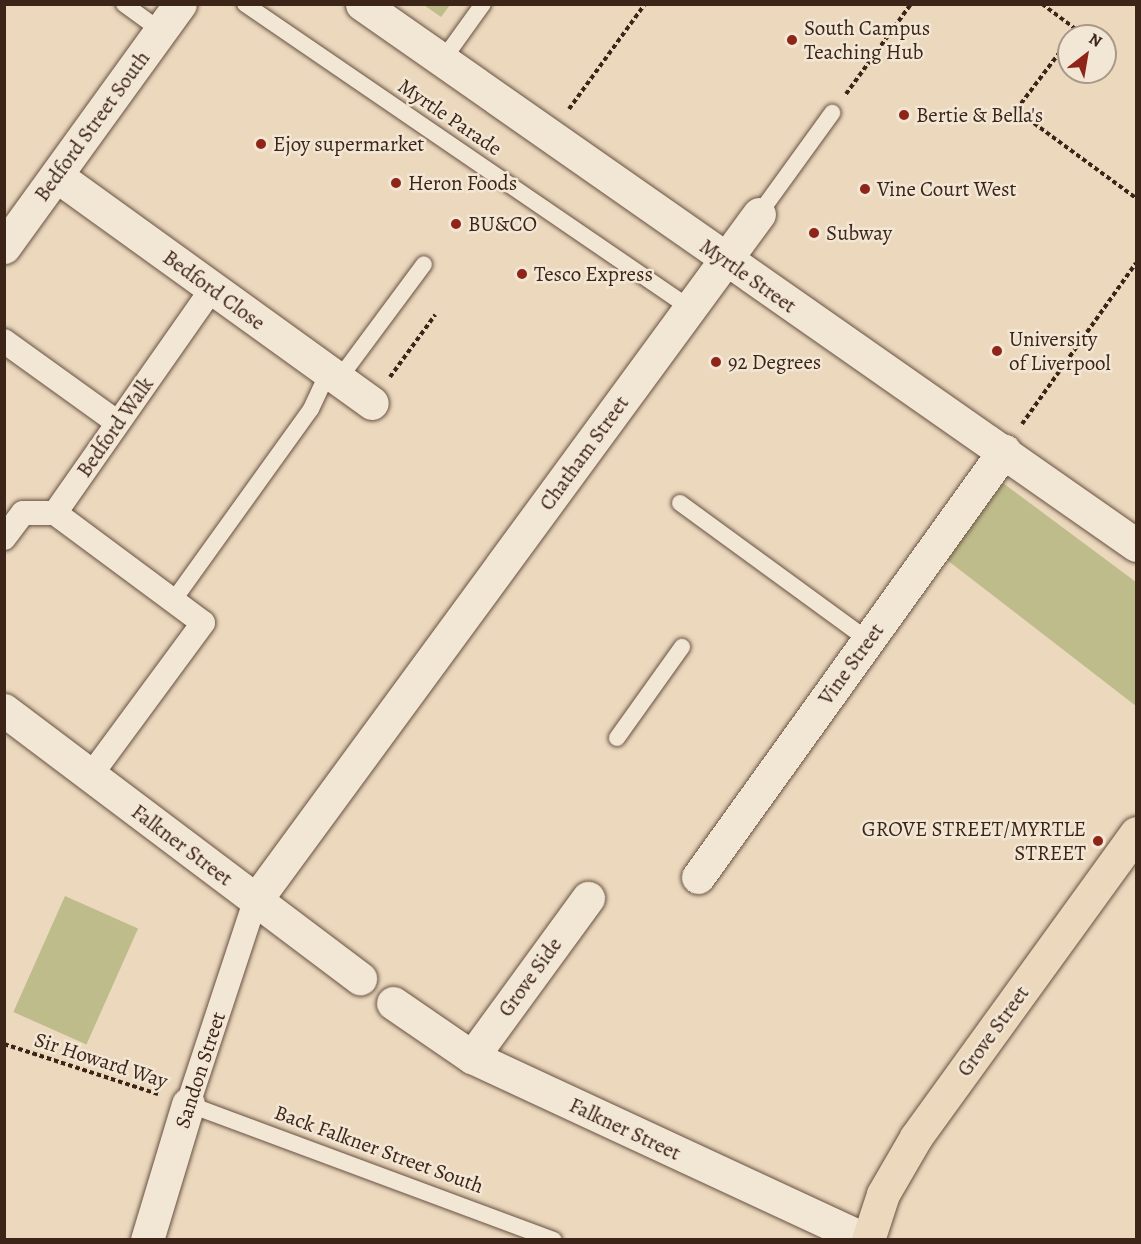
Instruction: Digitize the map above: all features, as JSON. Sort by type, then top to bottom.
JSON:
[{"type":"main road","name":"Grove Street","points":[[867,1239],[883,1194],[916,1137],[1137,833]]},
{"type":"street","name":"Bedford Street South","points":[[4,248],[180,4]]},
{"type":"street","name":"Myrtle Street","points":[[362,4],[724,261],[1137,544]]},
{"type":"street","name":"Bedford Close","points":[[57,176],[372,402]]},
{"type":"street","name":"Chatham Street","points":[[255,901],[759,214]]},
{"type":"street","name":"Bedford Walk","points":[[55,513],[212,289]]},
{"type":"street","points":[[4,341],[118,423]]},
{"type":"street","name":"Vine Street","points":[[698,877],[1004,451]]},
{"type":"street","points":[[4,538],[23,513],[55,513],[203,623],[90,776]]},
{"type":"street","name":"Falkner Street","points":[[4,710],[360,978]]},
{"type":"street","name":"Grove Side","points":[[472,1057],[588,898]]},
{"type":"street","name":"Sandon Street","points":[[147,1239],[188,1104],[255,901]]},
{"type":"street","name":"Falkner Street","points":[[393,1004],[472,1057],[867,1239]]},
{"type":"lane","points":[[124,4],[161,31]]},
{"type":"lane","name":"Myrtle Parade","points":[[245,4],[690,308]]},
{"type":"lane","points":[[442,61],[483,4]]},
{"type":"lane","name":"Chatham Street","points":[[759,214],[832,112]]},
{"type":"lane","points":[[173,600],[333,376],[424,264]]},
{"type":"lane","points":[[680,503],[868,640]]},
{"type":"lane","points":[[617,738],[682,647]]},
{"type":"lane","name":"Back Falkner Street South","points":[[188,1104],[554,1239]]},
{"type":"path","points":[[549,137],[645,4]]},
{"type":"path","points":[[832,112],[911,4]]},
{"type":"path","points":[[1042,4],[1069,24]]},
{"type":"path","points":[[1057,55],[1016,110],[1137,198]]},
{"type":"path","points":[[1004,451],[1137,263]]},
{"type":"path","points":[[372,402],[435,315]]},
{"type":"path","name":"Sir Howard Way","points":[[4,1044],[188,1104]]},
{"type":"shaded area","points":[[424,5],[450,5],[441,17]]},
{"type":"shaded area","points":[[1003,483],[1136,582],[1136,706],[947,560]]},
{"type":"shaded area","points":[[65,896],[138,929],[86,1045],[13,1012]]},
{"type":"place","name":"South Campus Teaching Hub","points":[[792,40]]},
{"type":"place","name":"Bertie & Bella's","points":[[904,115]]},
{"type":"place","name":"Ejoy supermarket","points":[[261,144]]},
{"type":"place","name":"Heron Foods","points":[[396,183]]},
{"type":"place","name":"Vine Court West","points":[[865,189]]},
{"type":"place","name":"BU&CO","points":[[456,224]]},
{"type":"place","name":"Subway","points":[[814,233]]},
{"type":"place","name":"Tesco Express","points":[[522,274]]},
{"type":"place","name":"University of Liverpool","points":[[997,351]]},
{"type":"place","name":"92 Degrees","points":[[716,362]]},
{"type":"place","name":"GROVE STREET/MYRTLE STREET","points":[[1098,841]]}]
